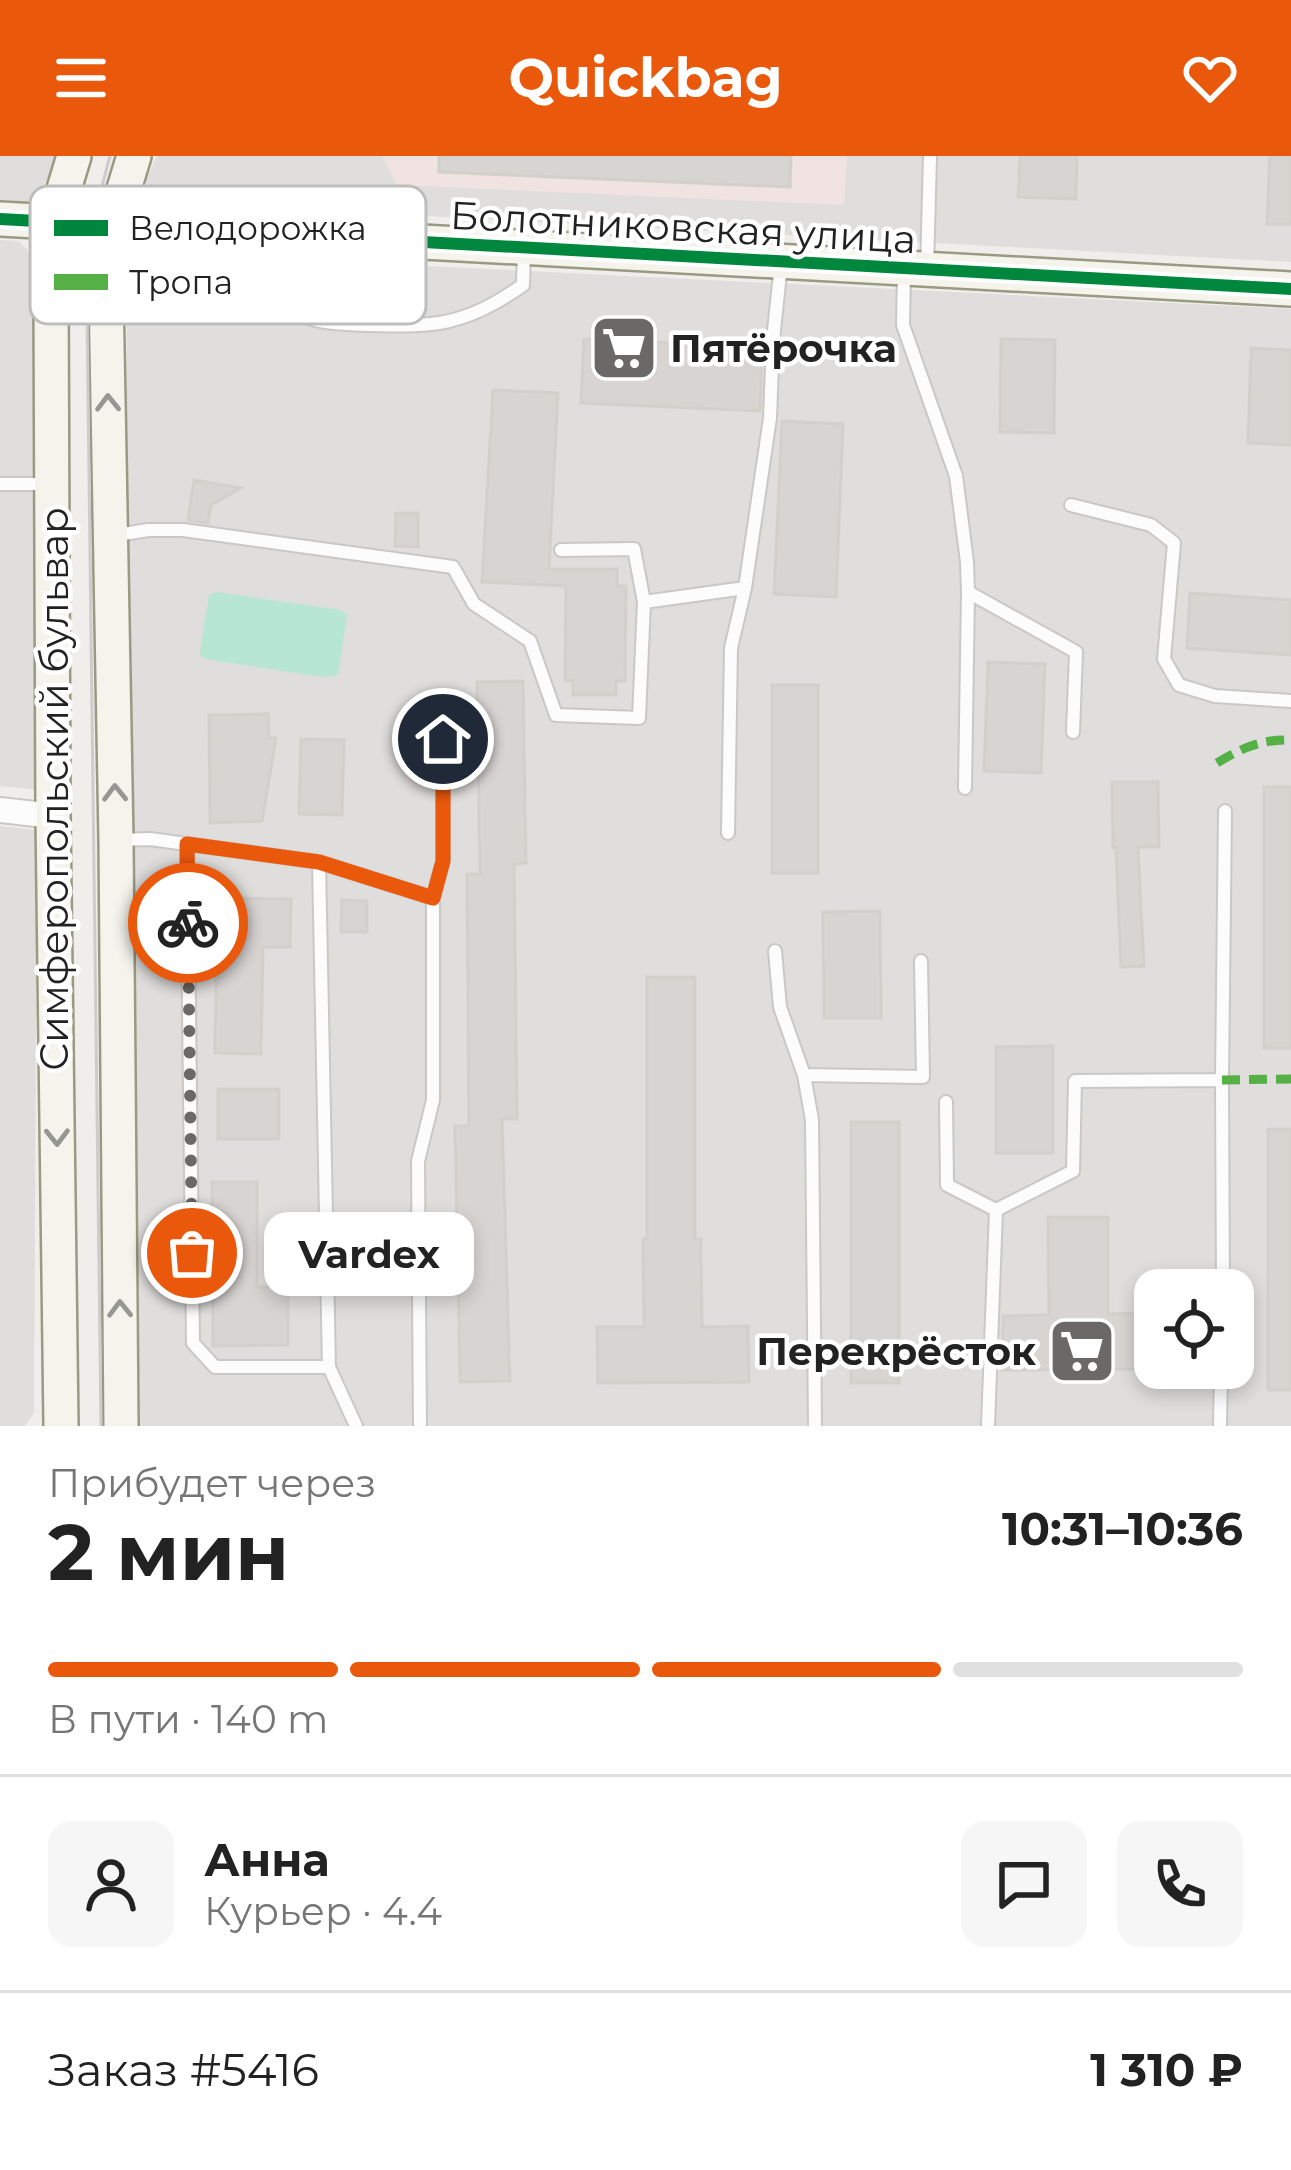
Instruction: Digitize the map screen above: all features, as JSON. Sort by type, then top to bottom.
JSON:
[{"type":"main road","name":"Симферопольский бульвар","points":[[65,186],[74,156]]},
{"type":"main road","name":"Симферопольский бульвар","points":[[125,186],[134,156]]},
{"type":"main road","name":"Болотниковская улица","points":[[0,219],[30,221]]},
{"type":"main road","name":"Болотниковская улица","points":[[426,243],[1291,289]]},
{"type":"main road","name":"Симферопольский бульвар","points":[[51,324],[61,1426]]},
{"type":"main road","name":"Симферопольский бульвар","points":[[107,324],[121,1426]]},
{"type":"street","points":[[0,810],[53,816]]},
{"type":"lane","points":[[930,156],[903,325],[956,476],[968,592],[965,788]]},
{"type":"lane","points":[[426,324],[481,311],[523,285],[524,248]]},
{"type":"lane","points":[[728,833],[730,647],[745,588],[770,418],[782,262]]},
{"type":"lane","points":[[377,324],[418,324]]},
{"type":"lane","points":[[0,484],[52,484]]},
{"type":"lane","points":[[1070,505],[1151,526],[1174,543],[1163,658],[1180,685],[1215,696],[1291,701]]},
{"type":"lane","points":[[110,536],[183,530],[453,567],[474,604],[530,641],[556,715],[639,718],[644,602],[634,549],[561,550]]},
{"type":"lane","points":[[644,602],[745,588]]},
{"type":"lane","points":[[968,592],[1076,652],[1073,732]]},
{"type":"lane","points":[[420,1426],[418,1161],[434,1100],[433,898],[443,861],[443,739]]},
{"type":"lane","points":[[1222,1269],[1226,811]]},
{"type":"lane","points":[[116,840],[150,839],[319,862],[433,898]]},
{"type":"lane","points":[[187,844],[193,1343],[215,1367],[329,1367]]},
{"type":"lane","points":[[319,862],[329,1367],[356,1426]]},
{"type":"lane","points":[[776,951],[780,1007],[804,1076],[812,1120],[815,1426]]},
{"type":"lane","points":[[804,1076],[922,1077],[921,961]]},
{"type":"lane","points":[[995,1210],[1073,1171],[1075,1081],[1222,1080]]},
{"type":"lane","points":[[946,1102],[947,1185],[995,1210]]},
{"type":"lane","points":[[988,1426],[995,1210]]},
{"type":"lane","points":[[1220,1426],[1221,1389]]},
{"type":"shaded area","points":[[0,156],[57,156],[42,186],[30,186],[30,202],[0,200]]},
{"type":"shaded area","points":[[157,156],[1291,156],[1291,262],[426,216],[426,186],[149,186],[145,182]]},
{"type":"shaded area","points":[[382,156],[847,156],[844,205],[397,185]]},
{"type":"shaded area","points":[[0,240],[19,241],[30,253],[30,324],[37,324],[39,790],[0,786]]},
{"type":"shaded area","points":[[426,266],[1291,309],[1291,1426],[132,1426],[125,1419],[127,324],[426,324]]},
{"type":"shaded area","points":[[0,826],[37,830],[34,1413],[25,1426],[0,1426]]},
{"type":"green space","points":[[217,592],[340,610],[347,615],[338,675],[322,677],[200,655],[209,595]]},
{"type":"building","points":[[439,156],[791,156],[790,187],[439,172]]},
{"type":"building","points":[[1020,156],[1077,156],[1076,199],[1018,197]]},
{"type":"building","points":[[1270,156],[1291,156],[1291,224],[1267,224]]},
{"type":"building","points":[[584,339],[762,347],[760,411],[581,403]]},
{"type":"building","points":[[1001,339],[1055,340],[1054,433],[1000,432]]},
{"type":"building","points":[[1251,348],[1291,350],[1291,445],[1248,443]]},
{"type":"building","points":[[493,390],[558,393],[549,569],[617,569],[617,586],[626,586],[625,681],[616,681],[616,695],[573,695],[573,681],[565,680],[566,586],[482,582]]},
{"type":"building","points":[[782,421],[843,424],[836,597],[774,594]]},
{"type":"building","points":[[194,480],[241,488],[211,505],[208,523],[188,520]]},
{"type":"building","points":[[396,513],[418,513],[418,547],[395,546]]},
{"type":"building","points":[[1190,593],[1291,600],[1291,655],[1187,648]]},
{"type":"building","points":[[988,662],[1045,664],[1041,773],[984,771]]},
{"type":"building","points":[[523,681],[526,863],[514,864],[517,1119],[502,1119],[510,1381],[460,1382],[455,1126],[469,1126],[467,874],[480,874],[477,682]]},
{"type":"building","points":[[772,685],[818,685],[818,873],[772,873]]},
{"type":"building","points":[[268,714],[269,738],[276,738],[262,821],[210,823],[209,715]]},
{"type":"building","points":[[301,739],[344,740],[342,815],[299,814]]},
{"type":"building","points":[[1112,782],[1158,782],[1159,847],[1138,847],[1144,966],[1121,967]]},
{"type":"building","points":[[1264,787],[1291,787],[1291,1048],[1264,1048]]},
{"type":"building","points":[[217,898],[291,899],[290,947],[263,947],[261,1054],[215,1053]]},
{"type":"building","points":[[342,900],[367,901],[367,932],[341,932]]},
{"type":"building","points":[[880,911],[881,1018],[824,1018],[823,912]]},
{"type":"building","points":[[647,977],[695,977],[695,1239],[701,1239],[702,1327],[748,1326],[749,1382],[598,1383],[597,1327],[644,1327]]},
{"type":"building","points":[[1053,1046],[1053,1153],[996,1153],[996,1047]]},
{"type":"building","points":[[218,1089],[279,1089],[279,1139],[218,1139]]},
{"type":"building","points":[[851,1122],[899,1122],[899,1383],[851,1383]]},
{"type":"building","points":[[1268,1129],[1291,1129],[1291,1390],[1268,1390]]},
{"type":"building","points":[[212,1182],[257,1182],[257,1287],[288,1287],[288,1345],[213,1346]]},
{"type":"building","points":[[1048,1217],[1108,1217],[1108,1314],[1134,1313],[1134,1369],[1002,1370],[1003,1316],[1049,1315]]},
{"type":"tram line","points":[[102,186],[110,156]]},
{"type":"tram line","points":[[87,324],[101,1426]]},
{"type":"marked path","points":[[1217,763],[1252,746],[1291,740]]},
{"type":"marked path","points":[[1222,1080],[1291,1079]]},
{"type":"cycle path","points":[[0,219],[30,221]]},
{"type":"cycle path","points":[[426,242],[1291,289]]},
{"type":"way so far","points":[[188,923],[192,1253]]},
{"type":"place","name":"Пятёрочка","points":[[624,348]]},
{"type":"place","name":"Vardex","points":[[192,1253]]},
{"type":"place","name":"Перекрёсток","points":[[1082,1351]]},
{"type":"route","points":[[188,923],[187,844],[319,862],[433,898],[443,861],[443,739]]}]
